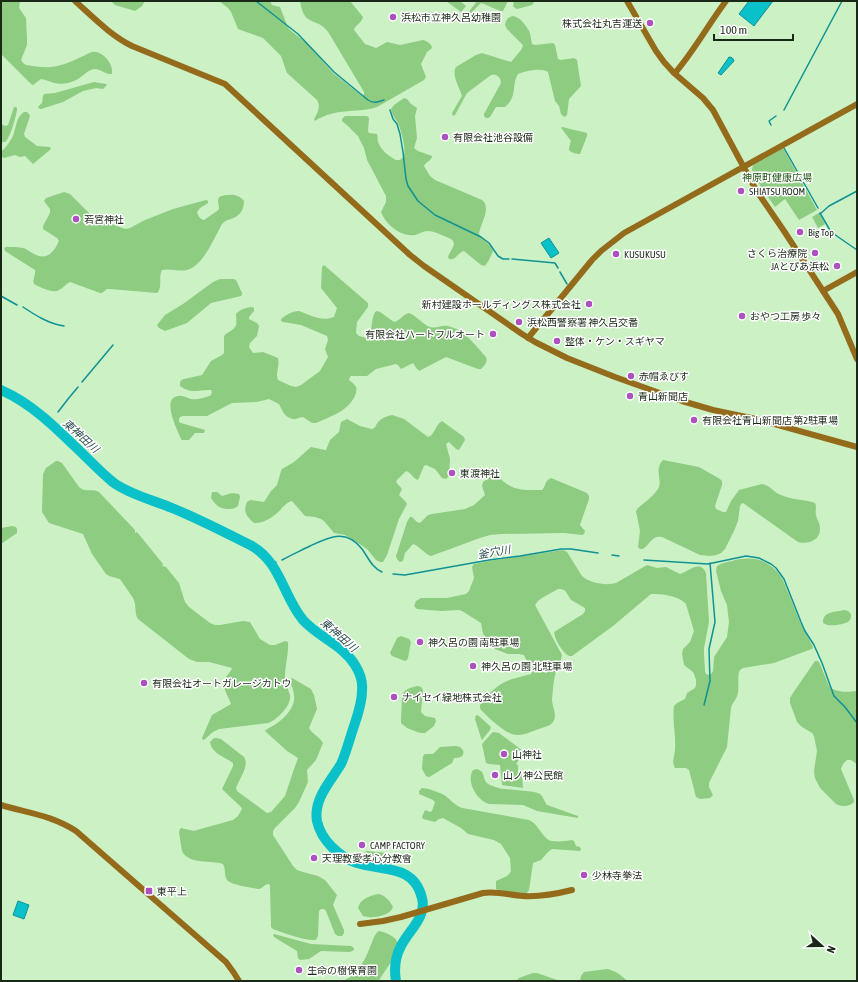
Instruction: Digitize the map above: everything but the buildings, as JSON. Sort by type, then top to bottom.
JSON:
[{"type":"street","points":[[75,1],[109,31],[132,46],[225,84],[410,255],[528,338],[567,358],[682,401],[713,410],[756,419],[857,447]]},
{"type":"street","points":[[627,1],[668,68],[703,98],[713,110],[760,195],[784,230],[841,321],[857,359]]},
{"type":"street","points":[[675,74],[692,52],[713,18],[726,1]]},
{"type":"street","points":[[528,338],[592,260],[624,233],[857,104]]},
{"type":"street","points":[[823,291],[857,272]]},
{"type":"street","points":[[1,805],[55,819],[81,834],[226,962],[233,970],[239,981]]},
{"type":"street","points":[[360,924],[392,920],[483,893],[494,892],[517,896],[532,896],[547,895],[572,890]]},
{"type":"green space","points":[[1,1],[20,1],[19,8],[26,18],[27,40],[27,45],[21,60],[26,65],[45,67],[62,65],[91,52],[96,52],[103,55],[109,62],[112,74],[94,69],[69,83],[57,84],[41,79],[33,85],[31,84],[1,54]]},
{"type":"green space","points":[[111,1],[145,1],[142,6],[135,11],[115,5]]},
{"type":"green space","points":[[219,1],[270,1],[272,5],[280,7],[289,29],[306,43],[333,73],[362,96],[364,95],[364,92],[329,33],[321,25],[306,17],[302,11],[300,1],[350,1],[363,17],[354,30],[365,44],[376,48],[387,42],[400,45],[423,40],[430,44],[432,48],[427,52],[421,64],[426,77],[424,80],[377,107],[338,112],[315,121],[314,119],[319,107],[317,100],[287,73],[281,56],[263,38],[238,29],[231,12]]},
{"type":"green space","points":[[446,1],[460,1],[466,6],[461,12]]},
{"type":"green space","points":[[477,1],[508,1],[503,11],[481,3],[469,15],[468,13]]},
{"type":"green space","points":[[514,1],[535,1],[532,5],[517,9],[513,6]]},
{"type":"green space","points":[[513,16],[526,26],[530,33],[532,44],[553,43],[555,45],[558,59],[574,58],[577,60],[581,86],[569,99],[567,115],[565,117],[561,114],[559,106],[555,101],[548,72],[537,70],[518,74],[512,99],[505,107],[496,107],[490,117],[486,118],[484,114],[501,83],[499,77],[496,75],[491,75],[467,93],[453,116],[452,113],[462,96],[455,78],[456,67],[482,53],[511,62],[521,50],[523,46],[522,44],[505,25],[508,19]]},
{"type":"green space","points":[[94,82],[107,85],[103,89],[96,88],[83,91],[63,102],[41,109],[38,108],[42,103],[44,94],[55,93]]},
{"type":"green space","points":[[404,98],[417,108],[415,116],[417,138],[414,148],[432,156],[424,166],[430,176],[435,180],[482,200],[485,203],[486,212],[479,234],[493,251],[485,266],[481,265],[464,251],[455,258],[449,259],[448,257],[454,245],[451,239],[430,231],[424,231],[415,235],[404,234],[390,226],[383,217],[381,212],[386,202],[386,196],[367,160],[364,148],[358,136],[342,121],[342,119],[345,116],[367,116],[369,118],[369,133],[377,134],[378,143],[384,151],[394,159],[400,160],[404,155],[404,144],[398,123],[391,109]]},
{"type":"green space","points":[[14,107],[17,108],[17,110],[9,137],[5,142],[2,142],[1,124],[5,126],[8,125]]},
{"type":"green space","points":[[24,112],[27,112],[30,116],[24,134],[25,137],[37,146],[50,147],[51,149],[33,164],[25,156],[20,157],[15,155],[4,158],[1,156],[1,152],[13,136],[19,117]]},
{"type":"green space","points":[[561,128],[587,133],[580,154],[573,153],[569,150],[571,141]]},
{"type":"green space","name":"神原町健康広場","points":[[783,148],[817,210],[799,220],[785,199],[775,207],[761,187],[752,170],[753,165]]},
{"type":"green space","points":[[64,192],[70,194],[95,219],[126,229],[173,209],[206,200],[208,203],[197,212],[199,217],[204,220],[219,209],[219,197],[225,195],[236,195],[242,198],[244,204],[239,214],[222,224],[199,263],[187,270],[162,270],[160,276],[160,288],[157,293],[107,289],[100,293],[70,282],[57,291],[46,290],[34,284],[33,281],[35,270],[5,251],[4,248],[22,248],[39,256],[46,256],[50,254],[55,249],[59,241],[43,229],[43,226],[50,213],[50,209],[44,201],[46,198]]},
{"type":"green space","points":[[819,213],[825,224],[818,228],[812,217]]},
{"type":"green space","points":[[324,265],[368,303],[368,307],[357,322],[356,333],[359,336],[366,338],[368,336],[375,312],[377,311],[394,322],[409,313],[430,327],[434,328],[448,326],[465,334],[486,357],[485,364],[481,369],[478,369],[446,357],[420,371],[413,363],[401,369],[396,364],[376,369],[367,376],[351,376],[349,380],[355,385],[356,388],[356,393],[353,399],[345,409],[316,423],[312,423],[303,417],[295,419],[288,417],[279,404],[269,399],[257,402],[232,403],[207,416],[180,417],[179,422],[205,430],[204,433],[195,433],[189,440],[182,440],[172,415],[170,408],[171,402],[174,398],[179,396],[196,399],[211,395],[212,392],[211,390],[192,391],[184,389],[180,386],[180,381],[202,375],[211,361],[224,353],[224,336],[235,327],[236,314],[241,310],[250,307],[254,308],[254,311],[249,319],[257,323],[259,326],[257,336],[250,343],[249,347],[253,353],[263,352],[278,358],[278,380],[296,387],[320,371],[328,357],[325,349],[328,340],[327,336],[301,325],[283,322],[281,319],[296,311],[325,319],[334,317],[337,308],[321,288],[322,267]]},
{"type":"green space","points":[[220,279],[236,280],[242,295],[211,303],[187,323],[165,331],[159,328],[157,325],[165,315],[213,282]]},
{"type":"green space","points":[[392,415],[404,419],[428,437],[442,421],[464,437],[465,440],[459,450],[449,442],[446,444],[450,459],[449,476],[446,479],[442,478],[435,469],[426,465],[424,466],[418,480],[406,471],[397,480],[396,482],[402,489],[399,495],[407,504],[399,519],[387,555],[383,562],[376,560],[367,549],[345,535],[334,533],[321,519],[305,516],[292,501],[286,504],[272,517],[263,522],[254,523],[247,516],[245,509],[247,502],[250,500],[264,502],[277,485],[282,469],[294,462],[311,447],[326,450],[330,440],[339,432],[341,422],[347,419],[360,426],[372,429],[382,419]]},
{"type":"green space","points":[[663,460],[699,467],[720,479],[722,481],[722,485],[715,506],[716,509],[723,512],[726,512],[731,501],[739,490],[762,484],[785,497],[815,503],[820,532],[813,541],[806,543],[798,542],[743,503],[740,506],[738,521],[734,531],[725,549],[721,553],[710,556],[700,555],[662,537],[656,537],[643,549],[640,549],[638,547],[640,531],[636,511],[653,495],[659,487],[659,467]]},
{"type":"green space","points":[[56,461],[62,463],[81,489],[99,492],[135,530],[135,533],[137,532],[163,564],[162,566],[166,567],[179,583],[185,602],[189,607],[210,623],[215,625],[243,621],[250,622],[260,639],[270,645],[275,645],[285,641],[288,642],[285,676],[290,699],[283,712],[268,723],[219,729],[203,740],[202,738],[212,715],[231,704],[225,691],[224,682],[232,668],[209,662],[197,662],[189,659],[138,619],[133,598],[120,579],[106,574],[92,554],[83,534],[49,523],[42,512],[43,474],[46,468]]},
{"type":"green space","points":[[494,474],[507,484],[519,489],[542,490],[551,478],[587,493],[589,499],[580,525],[585,531],[584,534],[564,533],[490,535],[431,556],[413,544],[405,553],[403,561],[400,562],[397,559],[396,556],[410,517],[420,523],[428,515],[465,509],[474,505],[485,495],[482,486],[483,482]]},
{"type":"green space","points":[[212,492],[217,492],[222,496],[232,493],[239,494],[240,497],[238,506],[231,509],[225,509],[216,505],[211,498]]},
{"type":"green space","points":[[12,526],[16,527],[17,533],[1,544],[1,528]]},
{"type":"green space","points":[[563,550],[567,552],[582,576],[593,582],[603,584],[616,583],[647,565],[657,568],[666,567],[680,574],[697,567],[701,567],[706,573],[709,622],[704,655],[705,671],[706,674],[709,675],[713,671],[714,657],[727,637],[729,622],[727,605],[721,591],[716,571],[717,566],[740,559],[755,559],[773,568],[783,580],[800,622],[813,647],[812,649],[774,663],[743,668],[740,670],[738,675],[738,693],[731,708],[727,747],[709,783],[709,787],[713,795],[710,798],[700,799],[696,797],[689,770],[686,768],[675,768],[673,763],[675,752],[673,717],[674,706],[685,699],[687,693],[695,688],[696,685],[693,672],[684,665],[682,654],[683,649],[690,642],[694,631],[686,604],[683,601],[670,596],[651,594],[613,626],[572,656],[569,656],[559,646],[554,632],[583,614],[585,608],[571,600],[566,592],[561,589],[558,589],[540,600],[535,605],[562,655],[553,684],[552,699],[555,718],[552,724],[548,726],[526,734],[518,735],[509,733],[498,726],[481,710],[480,705],[490,693],[502,683],[531,674],[532,671],[524,655],[508,654],[495,649],[483,634],[481,623],[462,611],[417,609],[414,606],[416,601],[421,598],[447,598],[466,594],[469,591],[474,578],[472,567],[474,564]]},
{"type":"green space","points":[[844,610],[851,614],[851,619],[848,622],[834,625],[827,625],[823,623],[825,616],[828,614]]},
{"type":"green space","points":[[401,636],[409,639],[411,642],[408,658],[405,661],[392,656],[390,653],[397,638]]},
{"type":"green space","points":[[815,661],[818,661],[820,664],[829,686],[842,692],[857,691],[857,764],[851,760],[847,760],[841,769],[854,800],[852,804],[848,806],[836,804],[820,788],[815,778],[814,771],[817,751],[814,736],[797,722],[790,703],[790,698]]},
{"type":"green space","points":[[292,678],[311,689],[314,695],[317,709],[309,728],[323,743],[316,760],[307,770],[308,782],[299,802],[275,828],[273,835],[297,870],[318,876],[325,880],[337,895],[333,905],[344,933],[342,936],[335,934],[326,911],[321,909],[319,911],[318,936],[316,940],[288,935],[273,929],[271,927],[270,885],[267,884],[259,889],[229,882],[226,878],[223,864],[195,860],[185,855],[182,851],[179,832],[181,828],[194,831],[233,820],[238,816],[242,809],[222,789],[233,763],[213,749],[210,742],[214,738],[221,739],[244,757],[246,761],[245,768],[236,788],[237,791],[267,813],[271,812],[285,796],[298,758],[287,751],[265,731],[280,721],[291,709],[294,697],[290,681]]},
{"type":"green space","points":[[417,686],[421,687],[423,690],[421,712],[425,716],[435,718],[436,721],[434,726],[425,733],[407,728],[401,723],[402,696],[407,689]]},
{"type":"green space","points":[[476,715],[491,727],[482,740],[475,719]]},
{"type":"green space","points":[[493,732],[499,733],[523,751],[523,754],[516,764],[518,765],[518,775],[522,775],[523,788],[502,785],[500,765],[486,763],[482,744]]},
{"type":"green space","points":[[456,746],[463,750],[463,756],[454,758],[452,763],[429,777],[426,776],[422,769],[423,756],[425,754],[433,754],[440,747]]},
{"type":"green space","points":[[477,769],[482,772],[487,783],[490,785],[501,789],[529,791],[540,794],[547,805],[578,816],[578,818],[537,811],[523,805],[489,804],[484,802],[476,794],[472,785],[471,774],[473,770]]},
{"type":"green space","points":[[422,788],[430,789],[444,795],[454,804],[462,808],[529,820],[536,825],[543,835],[549,840],[572,840],[576,846],[580,847],[581,849],[580,851],[552,849],[541,860],[533,863],[529,890],[526,894],[498,890],[496,889],[496,881],[507,876],[511,871],[510,858],[501,844],[494,840],[468,834],[461,828],[443,818],[435,822],[423,819],[422,817],[425,810],[430,812],[432,811],[435,802],[419,794],[419,791]]},
{"type":"green space","points":[[367,851],[387,853],[389,856],[386,858],[367,855],[364,853]]},
{"type":"green space","points":[[378,894],[385,897],[389,901],[393,907],[391,910],[385,915],[371,917],[363,916],[358,908],[361,902],[368,897]]},
{"type":"green space","points":[[379,931],[392,936],[396,940],[398,946],[394,956],[379,981],[343,981],[360,967],[377,932]]},
{"type":"green space","points":[[274,934],[311,944],[351,946],[354,950],[350,952],[321,951],[309,959],[300,960],[298,958],[297,951],[274,937]]},
{"type":"green space","points":[[607,969],[623,977],[627,981],[580,981],[584,972]]},
{"type":"green space","points":[[533,973],[560,981],[516,981],[519,978]]},
{"type":"water","points":[[749,1],[773,1],[754,26],[739,14]]},
{"type":"water","points":[[729,57],[734,61],[721,75],[718,73]]},
{"type":"water","points":[[549,238],[559,253],[551,258],[541,243]]},
{"type":"water","points":[[18,901],[29,905],[24,919],[13,915]]},
{"type":"waterway","points":[[256,1],[298,34],[334,72],[368,100],[374,102],[384,100]]},
{"type":"waterway","points":[[784,110],[842,1]]},
{"type":"waterway","points":[[390,110],[400,134],[408,186],[418,201],[435,215],[481,237],[489,243],[498,256],[503,259],[509,259]]},
{"type":"waterway","points":[[771,125],[769,121],[776,116]]},
{"type":"waterway","points":[[784,148],[818,208]]},
{"type":"waterway","points":[[820,214],[829,206],[857,191]]},
{"type":"waterway","points":[[820,213],[831,232],[857,250]]},
{"type":"waterway","points":[[512,259],[555,263],[558,268]]},
{"type":"waterway","points":[[560,272],[567,284]]},
{"type":"waterway","points":[[1,296],[17,305]]},
{"type":"waterway","points":[[23,307],[37,316],[64,326]]},
{"type":"waterway","points":[[82,382],[113,345]]},
{"type":"waterway","points":[[58,412],[78,387]]},
{"type":"waterway","name":"東神田川","points":[[1,390],[25,403],[47,420],[114,483],[135,494],[202,521],[252,546],[262,553],[276,571],[296,611],[303,620],[344,652],[355,665],[360,674],[362,684],[362,696],[358,715],[341,764],[320,798],[316,813],[317,821],[322,835],[332,847],[344,857],[357,863],[405,874],[412,879],[418,887],[422,898],[422,911],[420,917],[404,940],[397,954],[395,972],[396,981]]},
{"type":"waterway","name":"釜穴川","points":[[282,560],[331,537],[344,536],[356,542],[373,565],[382,572]]},
{"type":"waterway","name":"釜穴川","points":[[393,574],[405,575],[561,549],[598,553]]},
{"type":"waterway","name":"釜穴川","points":[[612,555],[619,556]]},
{"type":"waterway","name":"釜穴川","points":[[644,560],[708,564],[746,556],[759,558],[771,564],[784,579],[805,631],[814,645],[822,663],[834,696],[845,707],[857,723]]},
{"type":"waterway","name":"東神田川","points":[[272,564],[276,562]]},
{"type":"waterway","points":[[704,705],[710,681],[709,649],[715,622],[710,563]]},
{"type":"place","name":"浜松市立神久呂幼稚園","points":[[393,17]]},
{"type":"place","name":"株式会社丸吉運送","points":[[650,23]]},
{"type":"place","name":"有限会社池谷設備","points":[[445,137]]},
{"type":"place","name":"SHIATSU ROOM","points":[[741,191]]},
{"type":"place","name":"若宮神社","points":[[76,219]]},
{"type":"place","name":"Big Top","points":[[800,232]]},
{"type":"place","name":"さくら治療院","points":[[815,253]]},
{"type":"place","name":"KUSUKUSU","points":[[616,254]]},
{"type":"place","name":"JAとぴあ浜松","points":[[837,266]]},
{"type":"place","name":"新村建設ホールディングス株式会社","points":[[589,304]]},
{"type":"place","name":"おやつ工房 歩々","points":[[742,316]]},
{"type":"place","name":"浜松西警察署 神久呂交番","points":[[519,322]]},
{"type":"place","name":"有限会社ハートフルオート","points":[[493,334]]},
{"type":"place","name":"整体・ケン・スギヤマ","points":[[557,341]]},
{"type":"place","name":"赤帽ゑびす","points":[[631,376]]},
{"type":"place","name":"青山新聞店","points":[[630,396]]},
{"type":"place","name":"有限会社青山新聞店 第2駐車場","points":[[694,420]]},
{"type":"place","name":"東渡神社","points":[[452,473]]},
{"type":"place","name":"神久呂の園 南駐車場","points":[[420,642]]},
{"type":"place","name":"神久呂の園 北駐車場","points":[[473,666]]},
{"type":"place","name":"有限会社オートガレージカトウ","points":[[144,683]]},
{"type":"place","name":"ナイセイ緑地株式会社","points":[[394,697]]},
{"type":"place","name":"山神社","points":[[504,754]]},
{"type":"place","name":"山ノ神公民館","points":[[495,775]]},
{"type":"place","name":"CAMP FACTORY","points":[[362,845]]},
{"type":"place","name":"天理教愛孝心分教會","points":[[314,858]]},
{"type":"place","name":"少林寺拳法","points":[[584,875]]},
{"type":"place","name":"東平上","points":[[149,891]]},
{"type":"place","name":"生命の樹保育園","points":[[299,970]]}]
